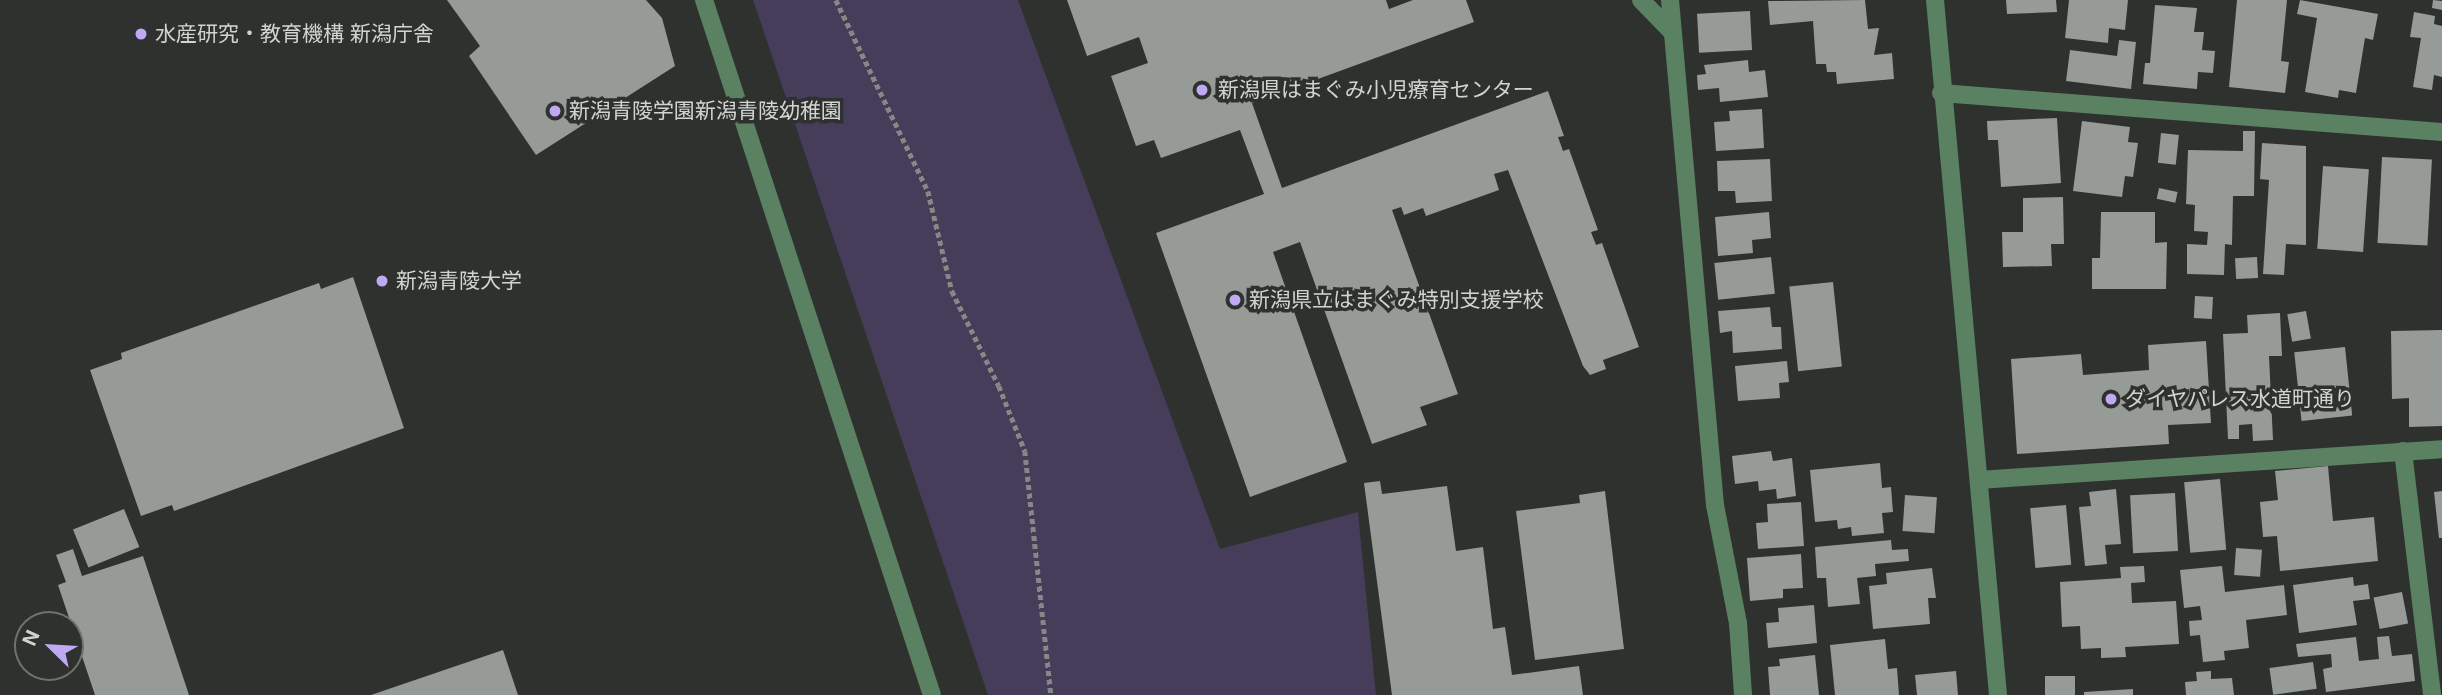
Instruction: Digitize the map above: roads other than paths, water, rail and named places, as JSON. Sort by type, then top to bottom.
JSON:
[{"type":"street","points":[[704,0],[932,695]]},
{"type":"street","points":[[1641,0],[1672,32]]},
{"type":"street","points":[[1670,0],[1715,505],[1738,623],[1743,695]]},
{"type":"street","points":[[1935,0],[1941,93],[1998,695]]},
{"type":"street","points":[[1941,93],[2442,132]]},
{"type":"street","points":[[1979,480],[2442,449]]},
{"type":"street","points":[[2403,451],[2432,695]]},
{"type":"place","name":"水産研究・教育機構 新潟庁舎","points":[[141,34]]},
{"type":"place","name":"新潟県はまぐみ小児療育センター","points":[[1202,90]]},
{"type":"place","name":"新潟青陵学園新潟青陵幼稚園","points":[[555,111]]},
{"type":"place","name":"新潟青陵大学","points":[[382,281]]},
{"type":"place","name":"新潟県立はまぐみ特別支援学校","points":[[1235,300]]},
{"type":"place","name":"ダイヤパレス水道町通り","points":[[2111,399]]}]
